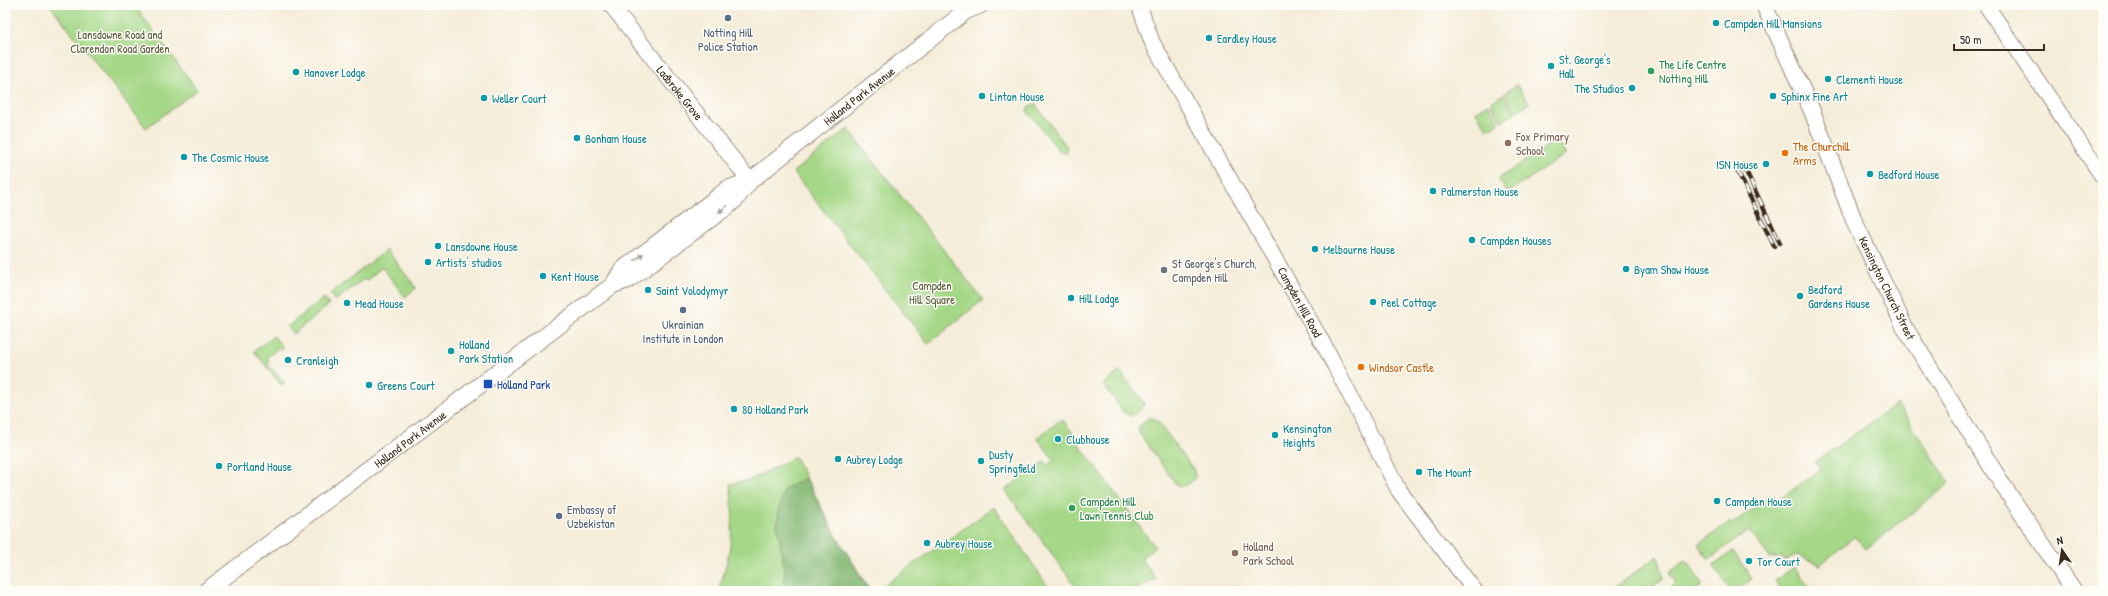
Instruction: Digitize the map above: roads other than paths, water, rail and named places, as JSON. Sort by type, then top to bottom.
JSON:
[{"type":"main road","name":"Holland Park Avenue","points":[[206,591],[613,285],[628,280],[735,200],[750,181],[968,8],[981,5]]},
{"type":"main road","name":"Kensington Church Street","points":[[1764,5],[1812,111],[1855,223],[1905,328],[2004,487],[2074,591]]},
{"type":"street","name":"Ladbroke Grove","points":[[611,5],[750,181]]},
{"type":"street","name":"Campden Hill Road","points":[[1139,5],[1152,42],[1330,356],[1399,491],[1476,591]]},
{"type":"street","points":[[1986,5],[2103,177]]},
{"type":"railway","points":[[1743,165],[1780,243]]},
{"type":"railway","points":[[1737,170],[1774,246]]},
{"type":"place","name":"Notting Hill Police Station","points":[[728,18]]},
{"type":"place","name":"Campden Hill Mansions","points":[[1716,23]]},
{"type":"place","name":"Eardley House","points":[[1209,38]]},
{"type":"place","name":"St. George's Hall","points":[[1551,66]]},
{"type":"place","name":"The Life Centre Notting Hill","points":[[1651,71]]},
{"type":"place","name":"Hanover Lodge","points":[[296,72]]},
{"type":"place","name":"Clementi House","points":[[1828,79]]},
{"type":"place","name":"The Studios","points":[[1632,88]]},
{"type":"place","name":"Linton House","points":[[982,96]]},
{"type":"place","name":"Sphinx Fine Art","points":[[1773,96]]},
{"type":"place","name":"Weller Court","points":[[484,98]]},
{"type":"place","name":"Bonham House","points":[[577,138]]},
{"type":"place","name":"Fox Primary School","points":[[1508,143]]},
{"type":"place","name":"The Churchill Arms","points":[[1785,153]]},
{"type":"place","name":"The Cosmic House","points":[[184,157]]},
{"type":"place","name":"ISN House","points":[[1766,164]]},
{"type":"place","name":"Bedford House","points":[[1870,174]]},
{"type":"place","name":"Palmerston House","points":[[1433,191]]},
{"type":"place","name":"Campden Houses","points":[[1472,240]]},
{"type":"place","name":"Lansdowne House","points":[[438,246]]},
{"type":"place","name":"Melbourne House","points":[[1315,249]]},
{"type":"place","name":"Artists' studios","points":[[428,262]]},
{"type":"place","name":"Byam Shaw House","points":[[1626,269]]},
{"type":"place","name":"St George's Church, Campden Hill","points":[[1164,270]]},
{"type":"place","name":"Kent House","points":[[543,276]]},
{"type":"place","name":"Saint Volodymyr","points":[[648,290]]},
{"type":"place","name":"Bedford Gardens House","points":[[1800,296]]},
{"type":"place","name":"Hill Lodge","points":[[1071,298]]},
{"type":"place","name":"Peel Cottage","points":[[1373,302]]},
{"type":"place","name":"Mead House","points":[[347,303]]},
{"type":"place","name":"Ukrainian Institute in London","points":[[683,310]]},
{"type":"place","name":"Holland Park Station","points":[[451,351]]},
{"type":"place","name":"Cranleigh","points":[[288,360]]},
{"type":"place","name":"Windsor Castle","points":[[1361,367]]},
{"type":"place","name":"Holland Park","points":[[488,384]]},
{"type":"place","name":"Greens Court","points":[[369,385]]},
{"type":"place","name":"80 Holland Park","points":[[734,409]]},
{"type":"place","name":"Kensington Heights","points":[[1275,435]]},
{"type":"place","name":"Clubhouse","points":[[1058,439]]},
{"type":"place","name":"Aubrey Lodge","points":[[838,459]]},
{"type":"place","name":"Dusty Springfield","points":[[981,461]]},
{"type":"place","name":"Portland House","points":[[219,466]]},
{"type":"place","name":"The Mount","points":[[1419,472]]},
{"type":"place","name":"Campden House","points":[[1717,501]]},
{"type":"place","name":"Campden Hill Lawn Tennis Club","points":[[1072,508]]},
{"type":"place","name":"Embassy of Uzbekistan","points":[[559,516]]},
{"type":"place","name":"Aubrey House","points":[[927,543]]},
{"type":"place","name":"Holland Park School","points":[[1235,553]]},
{"type":"place","name":"Tor Court","points":[[1749,561]]},
{"type":"park label","name":"Lansdowne Road and Clarendon Road Garden","points":[[120,41]]},
{"type":"park label","name":"Campden Hill Square","points":[[932,292]]}]
